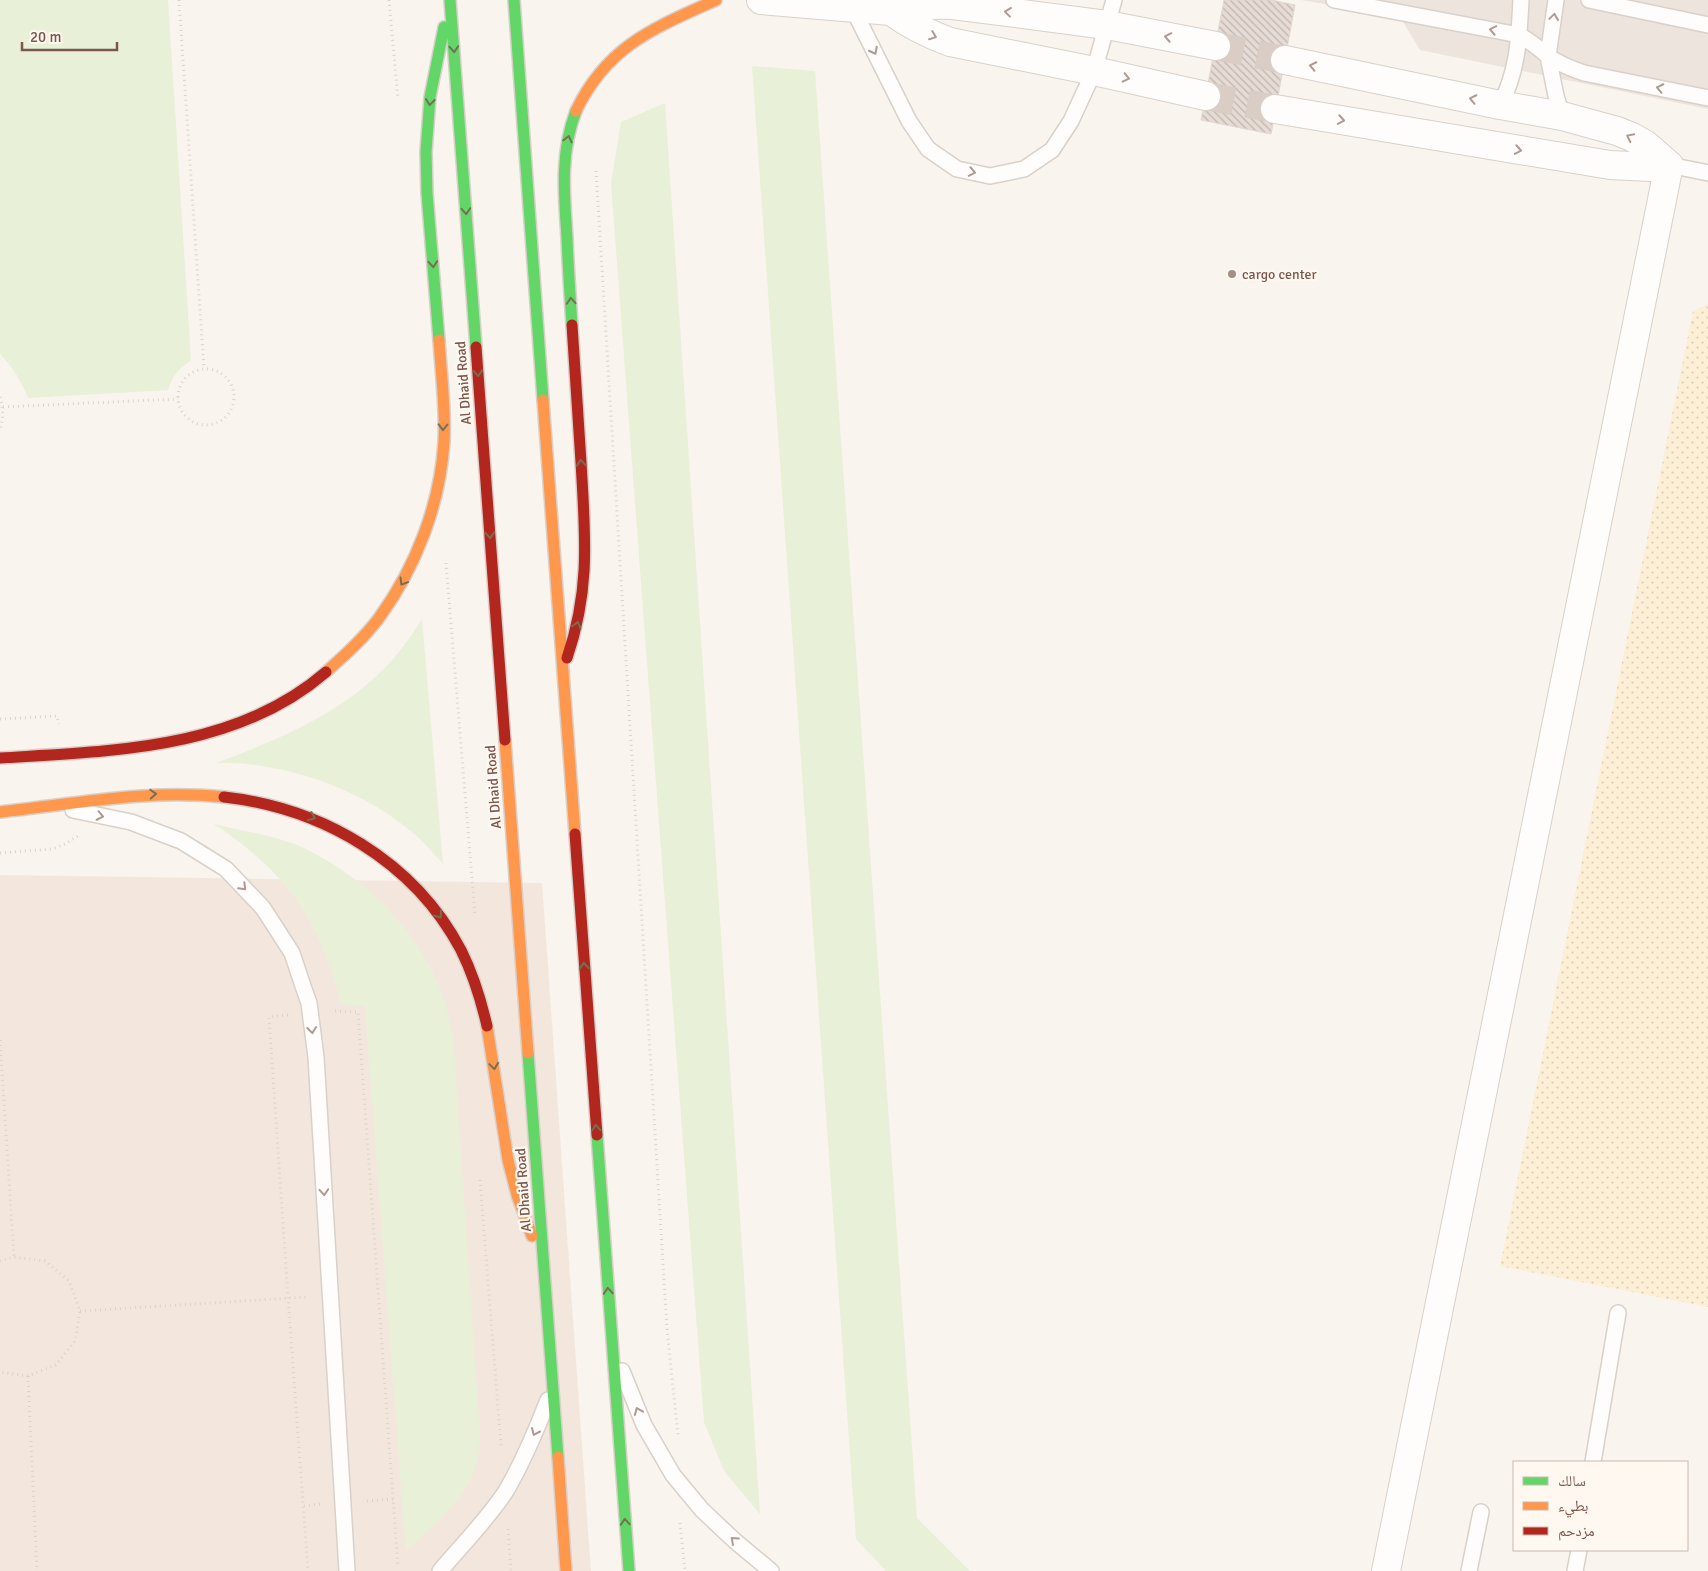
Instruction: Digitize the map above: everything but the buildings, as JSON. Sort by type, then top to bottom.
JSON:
[{"type":"highway","points":[[514,0],[629,1571]]},
{"type":"highway","points":[[562,671],[573,641],[581,608],[586,567],[564,197],[563,168],[567,139],[580,103],[590,86],[608,63],[630,44],[654,29],[716,0]]},
{"type":"highway","points":[[0,758],[144,747],[203,736],[253,718],[299,693],[341,661],[377,622],[406,578],[427,529],[440,478],[444,425],[426,168],[429,112],[436,57],[450,2]]},
{"type":"highway","name":"Al Dhaid Road","points":[[450,2],[566,1571]]},
{"type":"highway","points":[[0,812],[129,796],[165,794],[243,798],[312,816],[344,831],[374,850],[401,872],[426,898],[446,926],[468,964],[488,1028],[509,1169],[524,1216],[543,1262]]},
{"type":"street","points":[[761,0],[852,8],[932,4],[1111,13],[1216,46]]},
{"type":"street","points":[[891,5],[916,28],[929,35],[950,42],[1206,96]]},
{"type":"street","points":[[1285,60],[1500,105],[1562,116],[1618,131],[1646,145],[1669,165]]},
{"type":"street","points":[[1276,110],[1610,166],[1650,167],[1669,165]]},
{"type":"street","points":[[1386,1571],[1669,165]]},
{"type":"lane","points":[[1334,0],[1519,35],[1541,48],[1548,56],[1584,73],[1708,98]]},
{"type":"lane","points":[[1500,105],[1507,92],[1513,73],[1519,35],[1521,0]]},
{"type":"lane","points":[[1556,0],[1548,56],[1562,116]]},
{"type":"lane","points":[[1589,0],[1708,25]]},
{"type":"lane","points":[[852,8],[910,121],[928,149],[957,169],[990,176],[1024,169],[1052,150],[1071,121],[1094,71],[1111,13]]},
{"type":"lane","points":[[1669,165],[1708,173]]},
{"type":"lane","points":[[52,806],[131,822],[181,841],[226,870],[264,908],[292,953],[309,1003],[316,1057],[347,1571]]},
{"type":"lane","points":[[1594,1461],[1618,1314]]},
{"type":"lane","points":[[610,1315],[622,1372],[644,1425],[673,1474],[702,1510],[771,1571]]},
{"type":"lane","points":[[440,1571],[484,1520],[505,1492],[523,1459],[553,1387]]},
{"type":"lane","points":[[1469,1571],[1481,1512]]},
{"type":"lane","points":[[1575,1571],[1579,1551]]},
{"type":"path","points":[[179,0],[204,369]]},
{"type":"path","points":[[389,0],[398,99]]},
{"type":"path","points":[[596,171],[667,1329],[678,1429],[673,1474],[685,1571]]},
{"type":"path","points":[[204,369],[218,371],[228,380],[234,392],[234,405],[227,417],[216,424],[203,426],[191,421],[182,412],[178,399],[180,388],[185,378],[194,372],[204,369]]},
{"type":"path","points":[[0,397],[3,408],[0,429]]},
{"type":"path","points":[[3,408],[178,399]]},
{"type":"path","points":[[0,720],[57,716],[59,726]]},
{"type":"path","points":[[0,853],[52,849],[83,834]]},
{"type":"path","points":[[290,1010],[290,1015],[269,1017],[308,1571]]},
{"type":"path","points":[[330,1010],[358,1012],[398,1567]]},
{"type":"path","points":[[0,1040],[14,1257]]},
{"type":"path","points":[[0,1262],[14,1257],[45,1261],[69,1282],[80,1311],[75,1341],[56,1365],[28,1376],[0,1372]]},
{"type":"path","points":[[80,1311],[330,1296]]},
{"type":"path","points":[[28,1376],[37,1571]]},
{"type":"shaded area","points":[[1301,0],[1708,0],[1708,109],[1420,50],[1400,17]]},
{"type":"shaded area","points":[[0,875],[542,883],[591,1571],[0,1571]]},
{"type":"green space","points":[[0,0],[168,0],[191,360],[177,373],[168,390],[28,398],[16,374],[0,354]]},
{"type":"green space","points":[[752,66],[815,71],[917,1518],[970,1571],[886,1571],[856,1539]]},
{"type":"green space","points":[[665,103],[760,1514],[724,1471],[704,1422],[611,183],[621,122]]},
{"type":"green space","points":[[422,619],[443,864],[420,839],[402,824],[384,811],[343,790],[300,774],[277,769],[245,764],[216,763],[293,731],[341,704],[384,669],[405,645]]},
{"type":"green space","points":[[214,824],[270,837],[307,849],[354,879],[388,909],[416,944],[428,963],[445,1004],[453,1037],[480,1436],[479,1451],[473,1474],[460,1496],[406,1551],[365,1006],[341,1004],[323,947],[297,900],[281,880],[261,861]]},
{"type":"sand","points":[[1708,304],[1708,1307],[1500,1266],[1693,311]]},
{"type":"tunnel","points":[[1216,46],[1285,60]]},
{"type":"tunnel","points":[[1206,96],[1275,109]]},
{"type":"traffic: fast","points":[[450,0],[476,347]]},
{"type":"traffic: fast","points":[[514,0],[543,400]]},
{"type":"traffic: fast","points":[[439,340],[427,193],[426,152],[430,97],[444,27]]},
{"type":"traffic: fast","points":[[572,325],[564,173],[567,142],[576,111]]},
{"type":"traffic: fast","points":[[528,1053],[558,1457]]},
{"type":"traffic: fast","points":[[597,1135],[629,1571]]},
{"type":"traffic: slow","points":[[576,111],[588,89],[602,70],[634,42],[672,20],[716,0]]},
{"type":"traffic: slow","points":[[326,672],[361,639],[379,618],[404,578],[424,534],[437,489],[442,466],[444,442],[444,404],[439,340]]},
{"type":"traffic: slow","points":[[543,400],[575,834]]},
{"type":"traffic: slow","points":[[505,740],[528,1053]]},
{"type":"traffic: slow","points":[[0,812],[140,796],[196,795],[224,797]]},
{"type":"traffic: slow","points":[[487,1026],[508,1160],[517,1195],[532,1236]]},
{"type":"traffic: slow","points":[[558,1457],[566,1571]]},
{"type":"traffic: jam","points":[[567,658],[580,608],[585,537],[572,325]]},
{"type":"traffic: jam","points":[[476,347],[505,740]]},
{"type":"traffic: jam","points":[[0,758],[86,753],[129,748],[171,742],[213,732],[253,717],[291,698],[326,672]]},
{"type":"traffic: jam","points":[[224,797],[260,803],[296,813],[330,827],[362,844],[391,865],[418,890],[441,918],[461,950],[476,987],[487,1026]]},
{"type":"traffic: jam","points":[[575,834],[597,1135]]},
{"type":"place","name":"cargo center","points":[[1232,274]]}]
